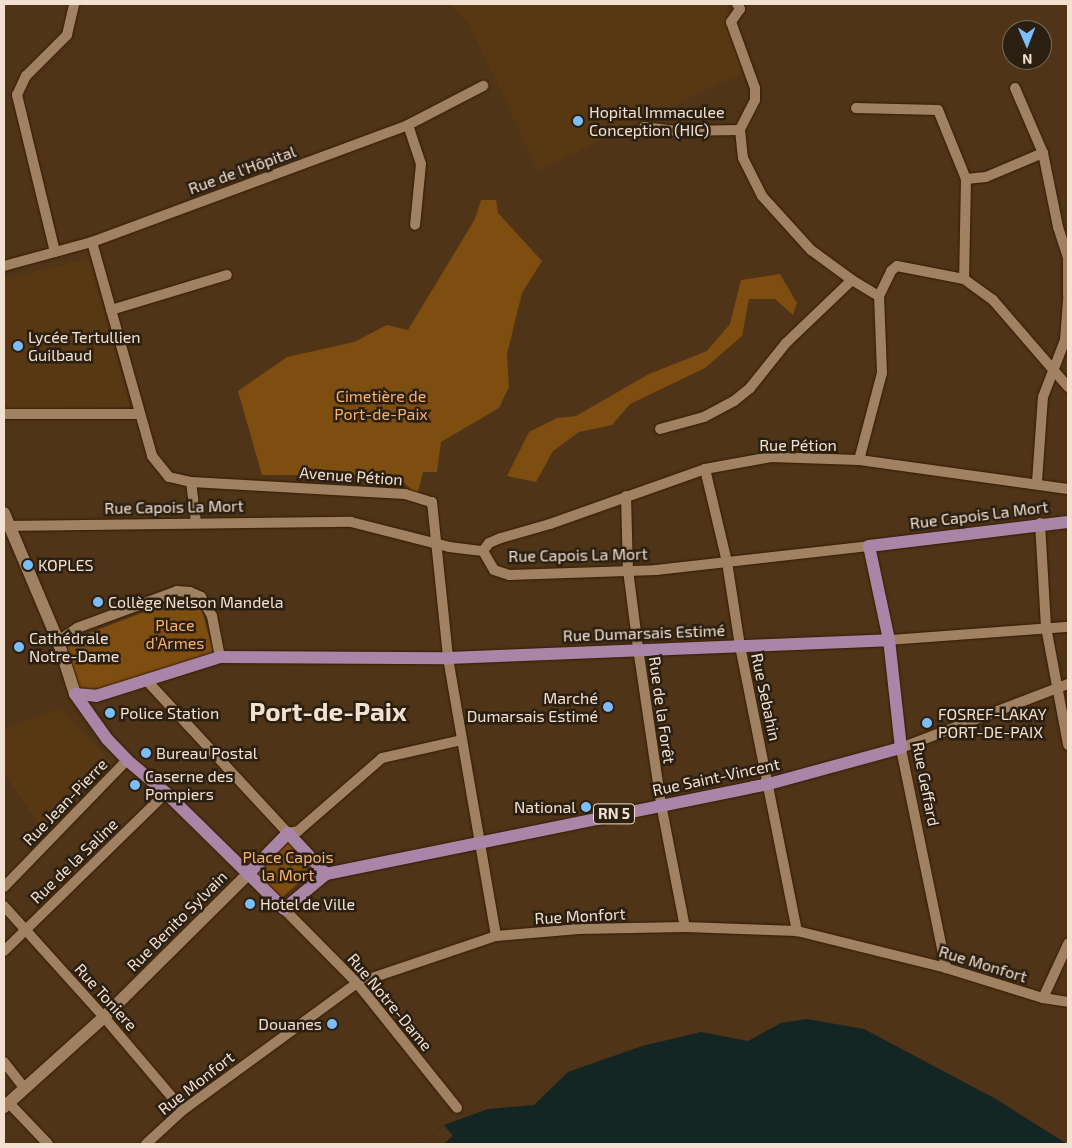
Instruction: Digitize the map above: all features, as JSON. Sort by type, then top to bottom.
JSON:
[{"type":"main road","name":"Rue Notre-Dame","points":[[4,513],[7,526],[58,641],[75,694],[107,739],[127,760],[166,793],[284,909]]},
{"type":"main road","name":"Rue Capois La Mort","points":[[869,546],[1040,523],[1068,522]]},
{"type":"main road","name":"Rue Geffard","points":[[869,546],[889,640],[901,748]]},
{"type":"main road","name":"Rue Dumarsais Estimé","points":[[75,694],[96,696],[148,682],[220,657],[448,658],[638,648],[889,640]]},
{"type":"main road","name":"Rue Saint-Vincent","points":[[284,909],[326,874],[661,804],[768,784],[901,748]]},
{"type":"main road","name":"Rue Benito Sylvain","points":[[6,1104],[104,1017],[288,833]]},
{"type":"main road","points":[[288,833],[326,874]]},
{"type":"street","points":[[55,252],[17,95],[26,76],[67,35],[74,4]]},
{"type":"street","points":[[737,4],[740,8],[731,22],[756,88],[756,100],[740,130],[743,158],[762,196],[811,250],[852,280],[879,296]]},
{"type":"street","name":"Rue de l'Hôpital","points":[[4,266],[92,242],[408,125],[483,86]]},
{"type":"street","points":[[1015,88],[1043,153],[1058,227],[1068,257],[1068,296]]},
{"type":"street","points":[[856,108],[938,110],[966,179],[964,279]]},
{"type":"street","points":[[408,125],[422,164],[415,225]]},
{"type":"street","points":[[644,127],[676,131],[740,130]]},
{"type":"street","points":[[966,179],[986,177],[1043,153]]},
{"type":"street","name":"Avenue Pétion","points":[[92,242],[152,456],[169,477],[191,482],[405,494],[432,502],[448,658],[496,936]]},
{"type":"street","points":[[859,460],[882,372],[879,296],[890,271],[897,266],[964,279],[993,300],[1068,387]]},
{"type":"street","points":[[111,310],[227,276]]},
{"type":"street","points":[[660,429],[704,417],[734,401],[750,388],[786,343],[852,280]]},
{"type":"street","points":[[1037,482],[1043,397],[1065,340],[1068,300]]},
{"type":"street","points":[[4,414],[139,414]]},
{"type":"street","name":"Rue Pétion","points":[[483,550],[489,543],[501,538],[550,524],[705,469],[771,456],[859,460],[1037,482],[1068,489]]},
{"type":"street","name":"Rue Sebahin","points":[[705,469],[727,562],[740,646],[797,930]]},
{"type":"street","points":[[191,482],[196,522]]},
{"type":"street","name":"Rue de la Forêt","points":[[626,496],[628,570],[638,648],[661,804],[685,927]]},
{"type":"street","name":"Rue Capois La Mort","points":[[7,526],[196,522],[351,522],[436,543],[483,550],[494,570],[509,575],[656,570],[869,546]]},
{"type":"street","points":[[1040,523],[1046,627],[1055,689],[1068,745]]},
{"type":"street","points":[[58,641],[77,628],[177,591],[190,592],[201,597],[212,616],[220,657]]},
{"type":"street","name":"Rue Dumarsais Estimé","points":[[889,640],[1046,627],[1068,627]]},
{"type":"street","points":[[148,682],[288,833]]},
{"type":"street","name":"Rue Saint-Vincent","points":[[901,748],[1068,684]]},
{"type":"street","name":"Rue Benito Sylvain","points":[[288,833],[298,831],[382,758],[462,740]]},
{"type":"street","name":"Rue Geffard","points":[[901,748],[946,968]]},
{"type":"street","name":"Rue Jean-Pierre","points":[[4,887],[127,760]]},
{"type":"street","name":"Rue de la Saline","points":[[4,951],[166,793]]},
{"type":"street","name":"Rue Toniere","points":[[4,906],[104,1017],[183,1110]]},
{"type":"street","name":"Rue Notre-Dame","points":[[284,909],[357,983],[457,1108]]},
{"type":"street","name":"Rue Monfort","points":[[146,1144],[183,1110],[357,983],[496,936],[579,929],[685,927],[797,930],[946,968],[1042,998],[1068,1002]]},
{"type":"street","points":[[1042,998],[1068,944]]},
{"type":"street","points":[[4,1062],[24,1088]]},
{"type":"street","points":[[6,1104],[48,1144]]},
{"type":"shaded area","name":"Hopital Immaculee Conception (HIC)","points":[[450,4],[725,4],[743,72],[538,171],[468,24]]},
{"type":"shaded area","points":[[89,258],[130,407],[4,409],[4,279]]},
{"type":"shaded area","points":[[60,708],[112,763],[41,828],[4,773],[4,730]]},
{"type":"green space","name":"Cimetière de Port-de-Paix","points":[[481,200],[496,200],[498,213],[542,261],[522,293],[507,354],[509,387],[499,408],[441,442],[437,472],[423,472],[417,496],[397,475],[262,475],[238,391],[287,357],[354,342],[387,325],[408,330],[475,219]]},
{"type":"green space","points":[[780,274],[797,303],[793,315],[775,299],[749,299],[742,336],[705,368],[630,404],[612,425],[579,432],[553,451],[536,482],[507,476],[529,432],[557,418],[576,416],[649,374],[707,351],[730,324],[741,280]]},
{"type":"green space","name":"Place d’Armes","points":[[186,596],[200,603],[214,655],[97,692],[77,690],[63,643]]},
{"type":"green space","name":"Place Capois la Mort","points":[[288,838],[316,867],[279,900],[255,872]]},
{"type":"water","points":[[807,1019],[864,1029],[996,1099],[1067,1144],[420,1144],[444,1125],[488,1109],[534,1105],[568,1072],[642,1046],[701,1032],[748,1041],[781,1023]]},
{"type":"pier","points":[[444,1125],[453,1136],[443,1144],[420,1144]]},
{"type":"place","name":"Hopital Immaculee Conception (HIC)","points":[[578,121]]},
{"type":"place","name":"Lycée Tertullien Guilbaud","points":[[18,346]]},
{"type":"place","name":"KOPLES","points":[[28,565]]},
{"type":"place","name":"Collège Nelson Mandela","points":[[98,602]]},
{"type":"place","name":"Cathédrale Notre-Dame","points":[[19,647]]},
{"type":"place","name":"Marché Dumarsais Estimé","points":[[608,707]]},
{"type":"place","name":"Police Station","points":[[110,713]]},
{"type":"place","name":"FOSREF-LAKAY PORT-DE-PAIX","points":[[927,723]]},
{"type":"place","name":"Bureau Postal","points":[[146,753]]},
{"type":"place","name":"Caserne des Pompiers","points":[[135,785]]},
{"type":"place","name":"National","points":[[586,807]]},
{"type":"place","name":"Hotel de Ville","points":[[250,904]]},
{"type":"place","name":"Douanes","points":[[332,1024]]},
{"type":"district","name":"Port-de-Paix","points":[[328,711]]}]
